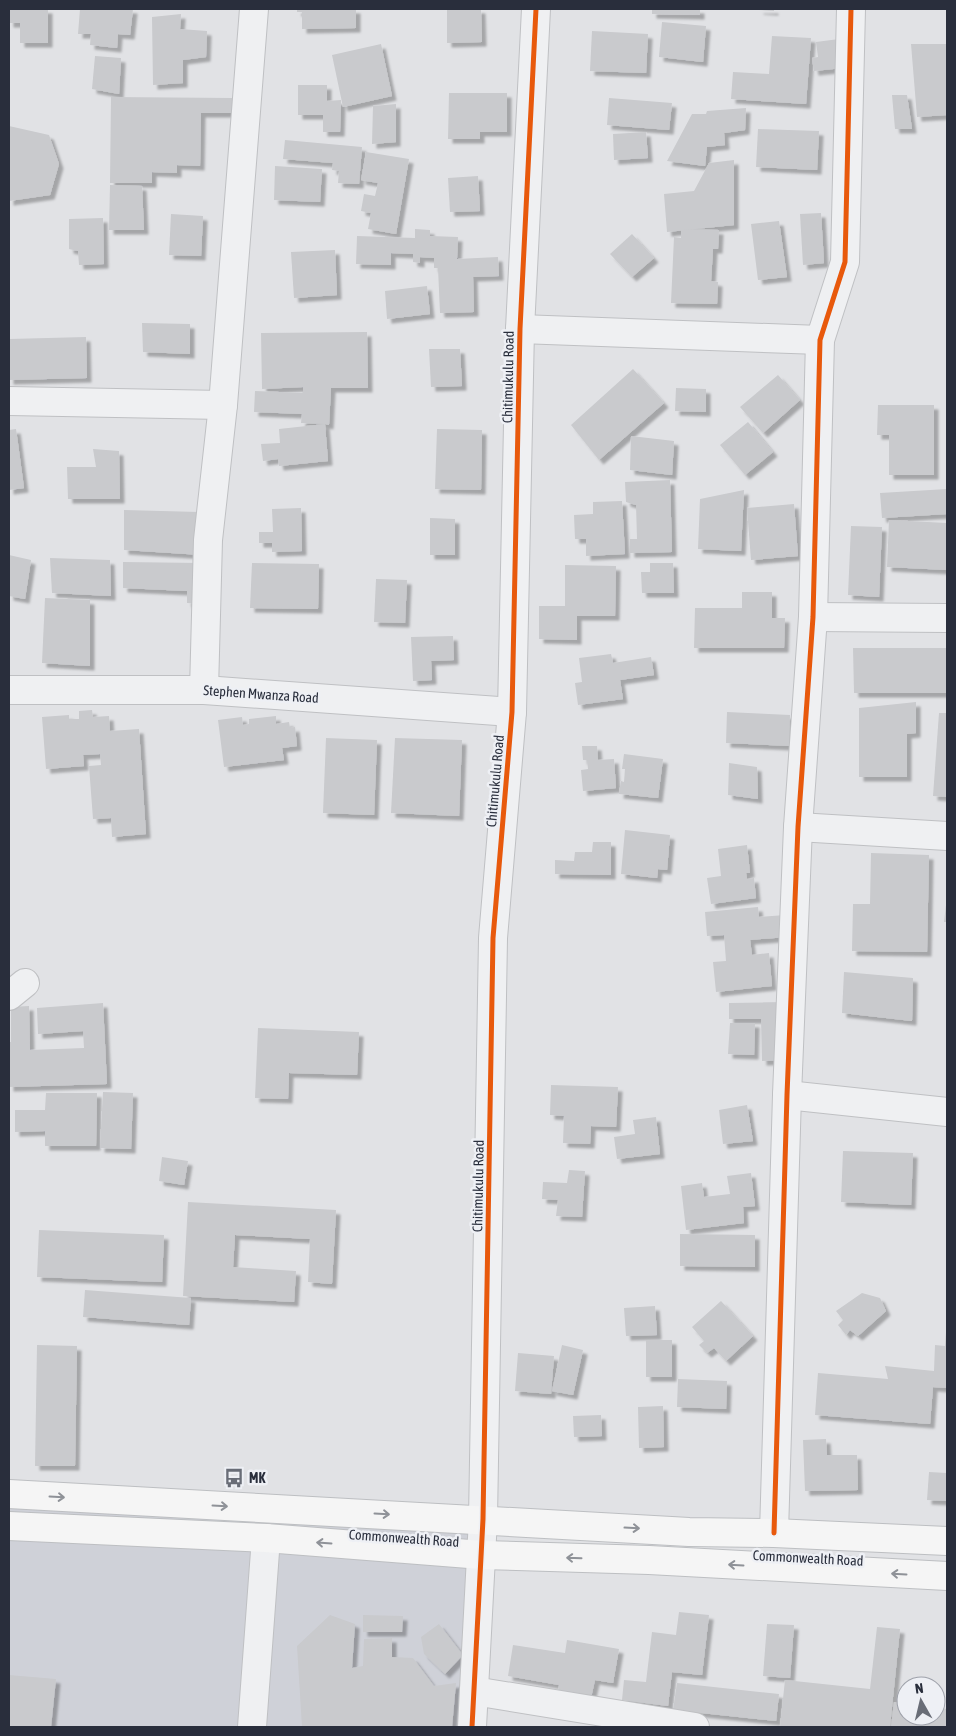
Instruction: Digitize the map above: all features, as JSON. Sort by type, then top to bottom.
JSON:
[{"type":"main road","name":"Commonwealth Road","points":[[9,1494],[689,1532],[947,1541]]},
{"type":"main road","name":"Commonwealth Road","points":[[9,1526],[266,1538],[482,1555],[649,1560],[947,1576]]},
{"type":"street","points":[[204,690],[208,540],[223,405],[254,9]]},
{"type":"street","name":"Chitimukulu Road","points":[[472,1727],[483,1519],[493,938],[512,712],[520,329],[536,9]]},
{"type":"street","points":[[774,1534],[787,1095],[798,827],[812,617],[820,340],[846,262],[851,9]]},
{"type":"street","points":[[520,329],[820,340]]},
{"type":"street","points":[[9,401],[223,405]]},
{"type":"street","points":[[812,617],[947,618]]},
{"type":"street","name":"Stephen Mwanza Road","points":[[9,690],[204,690],[512,712]]},
{"type":"street","points":[[798,827],[947,836]]},
{"type":"street","points":[[787,1095],[947,1112]]},
{"type":"street","points":[[252,1727],[266,1538]]},
{"type":"street","points":[[474,1691],[695,1727]]},
{"type":"shaded area","points":[[9,1507],[488,1532],[478,1727],[9,1727]]},
{"type":"building","points":[[9,9],[48,9],[48,43],[20,43],[20,23],[9,23]]},
{"type":"building","points":[[80,9],[133,9],[130,35],[118,34],[117,48],[90,45],[91,34],[78,34]]},
{"type":"building","points":[[297,9],[356,9],[356,28],[302,29],[302,12],[297,12]]},
{"type":"building","points":[[447,9],[481,9],[482,42],[447,43]]},
{"type":"building","points":[[652,9],[700,9],[700,15],[652,14]]},
{"type":"building","points":[[774,9],[774,11],[759,10]]},
{"type":"building","points":[[181,14],[180,29],[207,31],[206,57],[183,60],[183,83],[153,85],[152,17]]},
{"type":"building","points":[[662,22],[706,26],[703,62],[659,57]]},
{"type":"building","points":[[592,31],[648,34],[646,73],[590,71]]},
{"type":"building","points":[[772,36],[811,38],[806,104],[731,99],[733,72],[769,74]]},
{"type":"building","points":[[839,39],[843,68],[814,71],[812,58],[818,57],[816,42]]},
{"type":"building","points":[[381,44],[392,96],[343,107],[332,55]]},
{"type":"building","points":[[911,44],[947,44],[947,115],[917,117]]},
{"type":"building","points":[[95,56],[121,58],[119,94],[92,89]]},
{"type":"building","points":[[298,85],[327,85],[327,101],[341,100],[340,132],[323,132],[323,115],[298,115]]},
{"type":"building","points":[[449,93],[507,93],[507,132],[480,132],[480,139],[448,139]]},
{"type":"building","points":[[892,95],[907,95],[912,129],[895,129]]},
{"type":"building","points":[[111,97],[233,98],[233,113],[201,113],[200,166],[177,165],[177,173],[152,172],[152,183],[110,183]]},
{"type":"building","points":[[609,98],[672,103],[669,130],[607,125]]},
{"type":"building","points":[[396,104],[396,142],[372,144],[373,106]]},
{"type":"building","points":[[746,108],[745,130],[724,133],[725,145],[707,147],[705,166],[667,161],[692,114],[706,114],[707,111]]},
{"type":"building","points":[[9,126],[49,135],[59,164],[50,195],[9,201]]},
{"type":"building","points":[[758,129],[819,131],[817,170],[756,167]]},
{"type":"building","points":[[646,132],[648,158],[614,160],[613,134]]},
{"type":"building","points":[[285,140],[362,147],[359,184],[338,183],[339,171],[332,170],[333,163],[283,159]]},
{"type":"building","points":[[366,152],[409,159],[396,234],[368,229],[371,213],[361,211],[364,194],[375,196],[378,183],[361,180]]},
{"type":"building","points":[[734,160],[734,225],[667,232],[664,194],[694,191],[709,163]]},
{"type":"building","points":[[275,166],[322,169],[320,202],[274,200]]},
{"type":"building","points":[[478,176],[480,211],[450,212],[448,178]]},
{"type":"building","points":[[110,185],[142,186],[144,230],[109,230]]},
{"type":"building","points":[[821,213],[824,263],[803,265],[800,214]]},
{"type":"building","points":[[171,214],[203,216],[201,256],[169,255]]},
{"type":"building","points":[[103,218],[104,264],[79,265],[78,251],[69,249],[69,219]]},
{"type":"building","points":[[779,221],[787,277],[758,280],[751,224]]},
{"type":"building","points":[[415,229],[430,230],[430,236],[458,237],[457,259],[498,257],[499,276],[473,277],[474,312],[440,313],[438,268],[434,268],[434,258],[420,257],[420,263],[413,262],[413,254],[391,253],[391,265],[356,264],[357,236],[415,238]]},
{"type":"building","points":[[681,229],[719,230],[718,249],[713,249],[711,281],[718,282],[717,304],[671,303],[674,237],[681,238]]},
{"type":"building","points":[[632,234],[654,258],[632,277],[610,254]]},
{"type":"building","points":[[335,250],[337,295],[294,298],[291,252]]},
{"type":"building","points":[[427,286],[430,314],[387,319],[385,291]]},
{"type":"building","points":[[142,323],[190,324],[190,354],[143,352]]},
{"type":"building","points":[[367,332],[368,388],[331,388],[329,425],[301,423],[302,414],[254,412],[255,391],[303,393],[303,387],[262,389],[261,333]]},
{"type":"building","points":[[86,337],[87,378],[9,380],[9,339]]},
{"type":"building","points":[[429,349],[460,349],[462,386],[431,387]]},
{"type":"building","points":[[633,369],[664,403],[599,460],[571,425]]},
{"type":"building","points":[[778,375],[800,400],[763,433],[740,407]]},
{"type":"building","points":[[676,388],[706,389],[706,412],[675,411]]},
{"type":"building","points":[[878,405],[934,405],[934,475],[889,475],[889,435],[877,435]]},
{"type":"building","points":[[748,422],[773,452],[745,475],[720,445]]},
{"type":"building","points":[[325,424],[328,461],[279,466],[278,459],[263,461],[261,444],[280,443],[279,429]]},
{"type":"building","points":[[16,429],[24,488],[9,490],[9,430]]},
{"type":"building","points":[[437,429],[482,430],[481,490],[435,489]]},
{"type":"building","points":[[631,436],[674,441],[672,475],[630,470]]},
{"type":"building","points":[[93,449],[119,451],[120,499],[68,499],[67,467],[96,467]]},
{"type":"building","points":[[670,480],[672,552],[630,553],[630,539],[637,539],[636,505],[626,502],[625,482]]},
{"type":"building","points":[[947,489],[947,514],[882,518],[880,493]]},
{"type":"building","points":[[744,490],[741,551],[698,549],[700,499]]},
{"type":"building","points":[[622,501],[625,554],[586,556],[586,539],[575,539],[574,515],[593,514],[593,502]]},
{"type":"building","points":[[794,504],[798,556],[751,560],[747,508]]},
{"type":"building","points":[[301,508],[302,551],[272,552],[272,543],[259,543],[259,532],[273,532],[272,509]]},
{"type":"building","points":[[124,510],[199,512],[202,555],[124,550]]},
{"type":"building","points":[[430,518],[455,519],[455,555],[430,555]]},
{"type":"building","points":[[889,520],[947,523],[947,570],[887,567]]},
{"type":"building","points":[[851,526],[882,527],[879,597],[848,595]]},
{"type":"building","points":[[9,555],[31,560],[25,599],[9,596]]},
{"type":"building","points":[[50,558],[110,560],[111,596],[52,593]]},
{"type":"building","points":[[123,562],[201,563],[202,604],[187,603],[187,591],[123,588]]},
{"type":"building","points":[[252,563],[319,564],[318,609],[250,608]]},
{"type":"building","points":[[650,563],[673,563],[674,593],[642,593],[641,572],[650,572]]},
{"type":"building","points":[[565,565],[616,566],[615,616],[577,616],[577,640],[539,639],[539,606],[565,606]]},
{"type":"building","points":[[376,579],[407,580],[405,623],[374,622]]},
{"type":"building","points":[[742,592],[772,592],[772,618],[785,618],[784,648],[694,648],[695,608],[742,608]]},
{"type":"building","points":[[45,598],[90,600],[90,666],[42,663]]},
{"type":"building","points":[[453,636],[454,660],[431,661],[432,680],[413,681],[411,637]]},
{"type":"building","points":[[853,648],[947,648],[947,693],[854,693]]},
{"type":"building","points":[[611,654],[613,663],[651,657],[654,675],[620,680],[623,699],[578,705],[575,683],[582,682],[579,658]]},
{"type":"building","points":[[916,702],[916,733],[907,734],[907,777],[859,777],[859,708]]},
{"type":"building","points":[[92,710],[93,717],[109,716],[110,731],[139,729],[146,834],[112,837],[111,818],[93,819],[89,766],[101,765],[100,754],[83,755],[84,766],[46,769],[42,717],[69,715],[69,719],[79,719],[79,711]]},
{"type":"building","points":[[727,712],[790,715],[789,746],[726,743]]},
{"type":"building","points":[[939,713],[947,713],[947,797],[933,796]]},
{"type":"building","points":[[276,716],[276,724],[289,722],[290,728],[295,727],[297,746],[282,748],[284,760],[224,767],[218,720],[242,717],[243,725],[249,724],[249,719]]},
{"type":"building","points":[[326,738],[377,740],[374,815],[323,813]]},
{"type":"building","points":[[395,738],[462,740],[459,816],[391,813]]},
{"type":"building","points":[[582,746],[597,746],[598,760],[614,759],[616,788],[583,791],[581,770],[588,769],[587,760],[583,760]]},
{"type":"building","points":[[624,754],[663,759],[658,798],[619,794],[621,781],[624,782],[625,769],[622,769]]},
{"type":"building","points":[[729,763],[757,767],[758,799],[728,795]]},
{"type":"building","points":[[625,830],[670,835],[667,870],[658,869],[657,878],[621,874]]},
{"type":"building","points":[[593,842],[611,842],[611,875],[555,874],[555,860],[574,861],[575,852],[592,852]]},
{"type":"building","points":[[747,845],[750,873],[746,873],[747,879],[754,878],[756,898],[711,904],[707,878],[721,876],[718,849]]},
{"type":"building","points":[[871,853],[929,855],[927,952],[852,951],[853,904],[870,904]]},
{"type":"building","points":[[946,905],[947,922],[944,922]]},
{"type":"building","points":[[758,907],[759,917],[785,915],[787,937],[750,940],[752,955],[769,953],[772,986],[716,992],[713,962],[726,961],[724,935],[707,936],[705,912]]},
{"type":"building","points":[[844,972],[913,978],[912,1021],[842,1013]]},
{"type":"building","points":[[786,1002],[787,1060],[762,1061],[761,1019],[729,1019],[729,1003]]},
{"type":"building","points":[[103,1003],[107,1084],[9,1087],[11,1007],[29,1006],[30,1050],[84,1048],[83,1031],[38,1034],[37,1008]]},
{"type":"building","points":[[730,1023],[755,1023],[754,1055],[728,1054]]},
{"type":"building","points":[[258,1028],[359,1032],[357,1075],[289,1073],[288,1099],[255,1098]]},
{"type":"building","points":[[551,1085],[618,1087],[616,1127],[591,1126],[590,1144],[563,1143],[564,1116],[550,1115]]},
{"type":"building","points":[[103,1092],[133,1093],[131,1149],[100,1148]]},
{"type":"building","points":[[46,1093],[97,1093],[96,1146],[45,1146],[45,1131],[15,1132],[15,1110],[45,1110]]},
{"type":"building","points":[[747,1105],[753,1141],[723,1144],[719,1110]]},
{"type":"building","points":[[656,1117],[660,1154],[617,1159],[614,1137],[635,1134],[633,1120]]},
{"type":"building","points":[[843,1151],[913,1153],[911,1205],[841,1202]]},
{"type":"building","points":[[162,1157],[188,1161],[184,1185],[159,1181]]},
{"type":"building","points":[[569,1170],[585,1171],[582,1217],[556,1216],[558,1200],[542,1199],[543,1182],[567,1183]]},
{"type":"building","points":[[751,1173],[755,1206],[743,1207],[744,1223],[686,1230],[681,1186],[702,1183],[704,1197],[730,1194],[727,1176]]},
{"type":"building","points":[[188,1202],[336,1210],[332,1284],[308,1282],[310,1239],[235,1235],[233,1267],[296,1271],[294,1302],[183,1296]]},
{"type":"building","points":[[39,1230],[164,1235],[162,1282],[37,1277]]},
{"type":"building","points":[[680,1234],[755,1235],[755,1267],[680,1266]]},
{"type":"building","points":[[85,1290],[191,1298],[189,1325],[83,1317]]},
{"type":"building","points":[[862,1293],[880,1298],[886,1311],[858,1336],[850,1330],[846,1335],[838,1325],[843,1320],[836,1311]]},
{"type":"building","points":[[721,1301],[753,1336],[726,1361],[714,1348],[707,1353],[699,1345],[704,1341],[692,1327]]},
{"type":"building","points":[[655,1306],[657,1335],[626,1336],[624,1308]]},
{"type":"building","points":[[946,1332],[947,1388],[933,1387],[930,1424],[815,1415],[818,1373],[888,1379],[885,1366],[934,1371],[935,1345],[945,1346]]},
{"type":"building","points":[[646,1340],[672,1340],[672,1377],[646,1377]]},
{"type":"building","points":[[37,1345],[77,1346],[75,1466],[35,1466]]},
{"type":"building","points":[[562,1345],[583,1350],[573,1395],[552,1391]]},
{"type":"building","points":[[518,1353],[554,1356],[551,1394],[515,1391]]},
{"type":"building","points":[[678,1379],[727,1381],[726,1409],[677,1407]]},
{"type":"building","points":[[663,1406],[664,1447],[639,1448],[638,1407]]},
{"type":"building","points":[[601,1415],[602,1436],[574,1437],[573,1416]]},
{"type":"building","points":[[826,1439],[827,1455],[857,1455],[858,1490],[805,1491],[803,1440]]},
{"type":"building","points":[[929,1472],[947,1473],[947,1501],[927,1500]]},
{"type":"building","points":[[679,1612],[709,1615],[702,1675],[672,1672],[668,1706],[622,1700],[624,1680],[646,1682],[652,1632],[676,1635]]},
{"type":"building","points":[[330,1615],[355,1624],[352,1668],[363,1666],[364,1639],[392,1638],[392,1657],[413,1658],[434,1686],[456,1683],[452,1727],[302,1727],[297,1646]]},
{"type":"building","points":[[363,1615],[403,1616],[402,1632],[363,1632]]},
{"type":"building","points":[[439,1624],[463,1655],[445,1674],[424,1654],[421,1637]]},
{"type":"building","points":[[767,1624],[794,1625],[790,1678],[763,1676]]},
{"type":"building","points":[[877,1627],[900,1629],[890,1727],[780,1727],[785,1680],[870,1689]]},
{"type":"building","points":[[567,1640],[619,1649],[613,1683],[595,1680],[591,1698],[558,1692],[559,1685],[508,1676],[513,1645],[565,1653]]},
{"type":"building","points":[[9,1675],[56,1679],[51,1727],[9,1727]]},
{"type":"building","points":[[677,1683],[779,1694],[776,1721],[673,1710]]},
{"type":"building","points":[[894,1702],[896,1702],[896,1726],[946,1726],[947,1709],[947,1727],[891,1727]]},
{"type":"cycle path","points":[[472,1727],[483,1519],[493,938],[512,712],[520,329],[536,9]]},
{"type":"cycle path","points":[[774,1533],[787,1095],[798,827],[813,617],[820,340],[845,262],[851,9]]},
{"type":"place","name":"MK","points":[[234,1478]]}]
